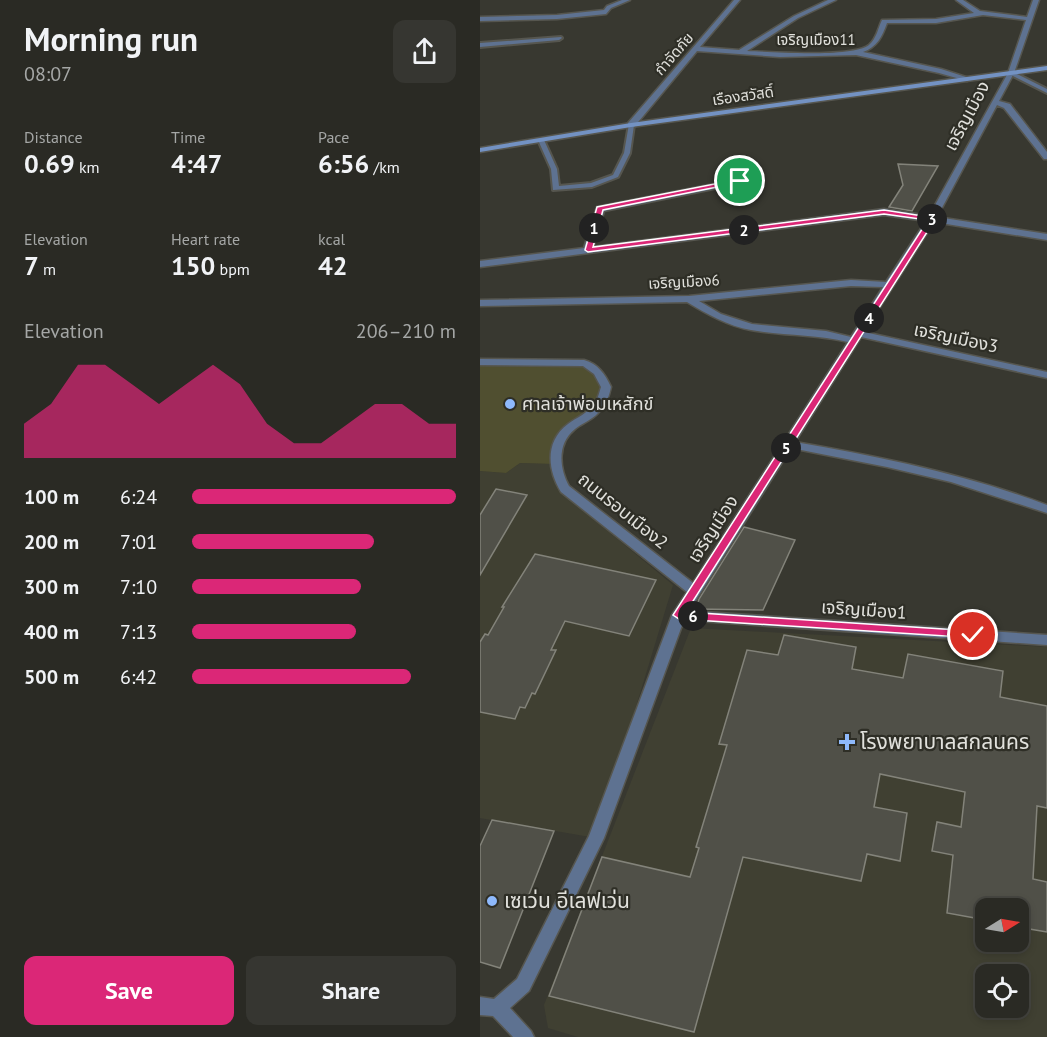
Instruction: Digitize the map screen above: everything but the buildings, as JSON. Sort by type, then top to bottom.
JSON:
[{"type":"street","points":[[480,19],[584,15],[606,12],[609,7],[627,0]]},
{"type":"street","name":"กำจัดภัย","points":[[631,125],[737,0]]},
{"type":"street","points":[[740,52],[796,16],[833,0]]},
{"type":"street","points":[[959,0],[982,14]]},
{"type":"street","name":"เจริญเมือง","points":[[488,1007],[523,985],[596,838],[679,615],[932,218],[1011,73],[1036,0]]},
{"type":"street","points":[[856,52],[868,50],[878,42],[884,21],[936,21],[982,14],[1029,19]]},
{"type":"street","name":"เจริญเมือง11","points":[[697,49],[789,55],[856,52],[967,79]]},
{"type":"street","name":"เรืองสวัสดิ์","points":[[480,150],[631,125],[1047,69]]},
{"type":"street","points":[[995,102],[1006,105],[1047,157]]},
{"type":"street","points":[[588,250],[600,208],[740,181]]},
{"type":"street","points":[[480,264],[878,213],[932,218],[1047,237]]},
{"type":"street","name":"เจริญเมือง6","points":[[480,303],[689,298],[850,283],[890,285]]},
{"type":"street","name":"เจริญเมือง3","points":[[689,298],[718,315],[751,327],[856,337],[1047,375]]},
{"type":"street","name":"ถนนรอบเมือง2","points":[[480,362],[584,363],[591,365],[599,373],[606,387],[601,401],[589,417],[566,431],[560,440],[556,460],[560,481],[565,489],[694,591]]},
{"type":"street","points":[[789,444],[925,470],[1005,492],[1047,509]]},
{"type":"street","name":"เจริญเมือง1","points":[[679,615],[1047,640]]},
{"type":"street","points":[[488,1007],[525,1037]]},
{"type":"lane","points":[[480,45],[559,38]]},
{"type":"lane","points":[[1011,73],[1047,91]]},
{"type":"lane","points":[[1034,85],[1047,84]]},
{"type":"lane","points":[[541,140],[554,169],[556,188],[592,185],[616,176],[627,153],[631,125]]},
{"type":"shaded area","points":[[480,364],[594,367],[606,387],[596,409],[566,431],[553,464],[520,463],[506,473],[480,471]]},
{"type":"shaded area","points":[[520,463],[553,464],[561,492],[673,585],[596,838],[480,818],[480,471],[506,473]]},
{"type":"shaded area","name":"โรงพยาบาลสกลนคร","points":[[691,628],[1047,647],[1047,1037],[578,1037],[548,1028],[544,1005]]},
{"type":"place","name":"ศาลเจ้าพ่อมเหสักข์","points":[[510,404]]},
{"type":"place","name":"โรงพยาบาลสกลนคร","points":[[847,742]]},
{"type":"place","name":"เซเว่น อีเลฟเว่น","points":[[492,901]]},
{"type":"route","points":[[740,181],[600,208],[588,250],[884,212],[932,218],[679,615],[973,635]]}]
